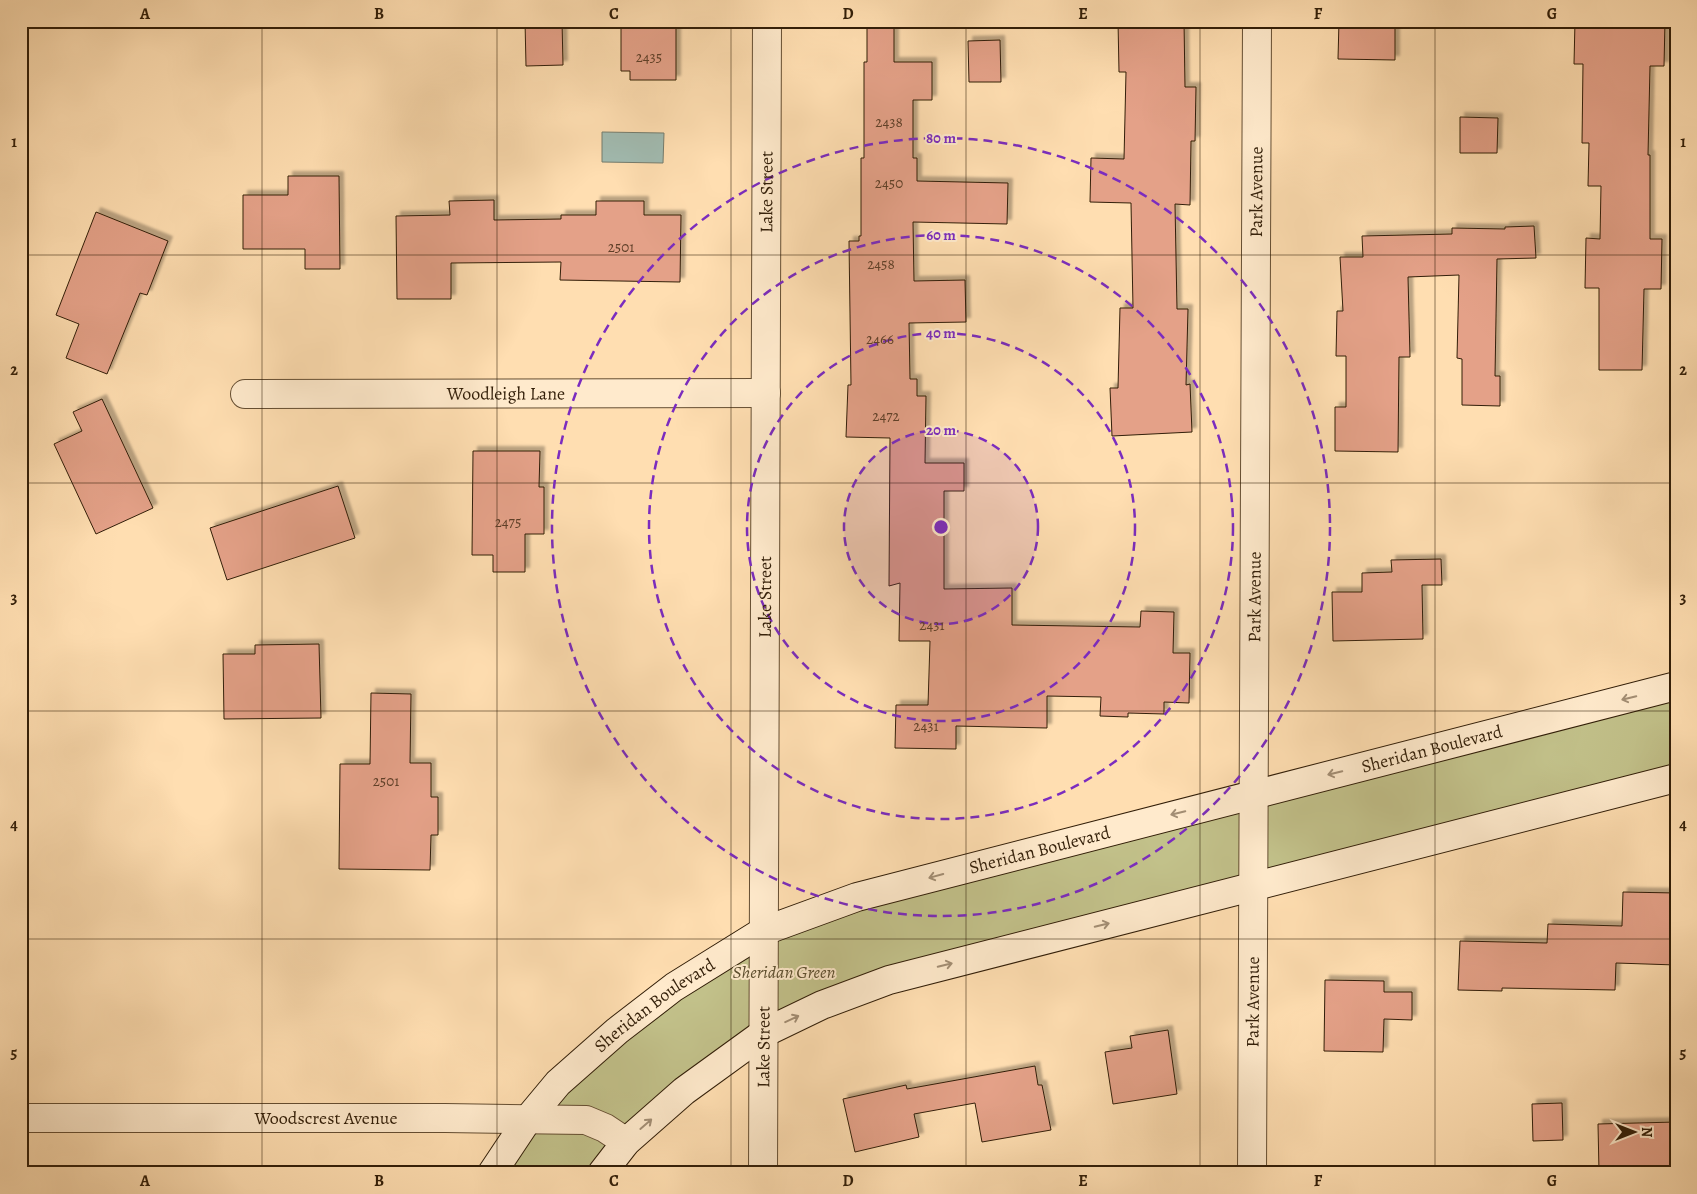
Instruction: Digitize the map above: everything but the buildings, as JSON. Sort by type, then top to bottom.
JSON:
[{"type":"street","name":"Lake Street","points":[[763,1173],[767,21]]},
{"type":"street","name":"Park Avenue","points":[[1252,1173],[1257,21]]},
{"type":"street","name":"Woodleigh Lane","points":[[246,394],[766,393]]},
{"type":"street","name":"Sheridan Boulevard","points":[[492,1173],[528,1119],[558,1083],[618,1031],[674,987],[764,931],[857,897],[1676,686]]},
{"type":"street","points":[[602,1173],[626,1142],[684,1091],[764,1033],[822,1005],[888,980],[1676,778]]},
{"type":"street","name":"Woodscrest Avenue","points":[[21,1118],[586,1120],[605,1128],[626,1142]]},
{"type":"green space","name":"Sheridan Green","points":[[1676,686],[1676,778],[889,980],[764,1033],[602,1173],[492,1173],[528,1119],[764,931]]},
{"type":"shaded area","points":[[602,132],[664,133],[663,163],[602,162]]}]
